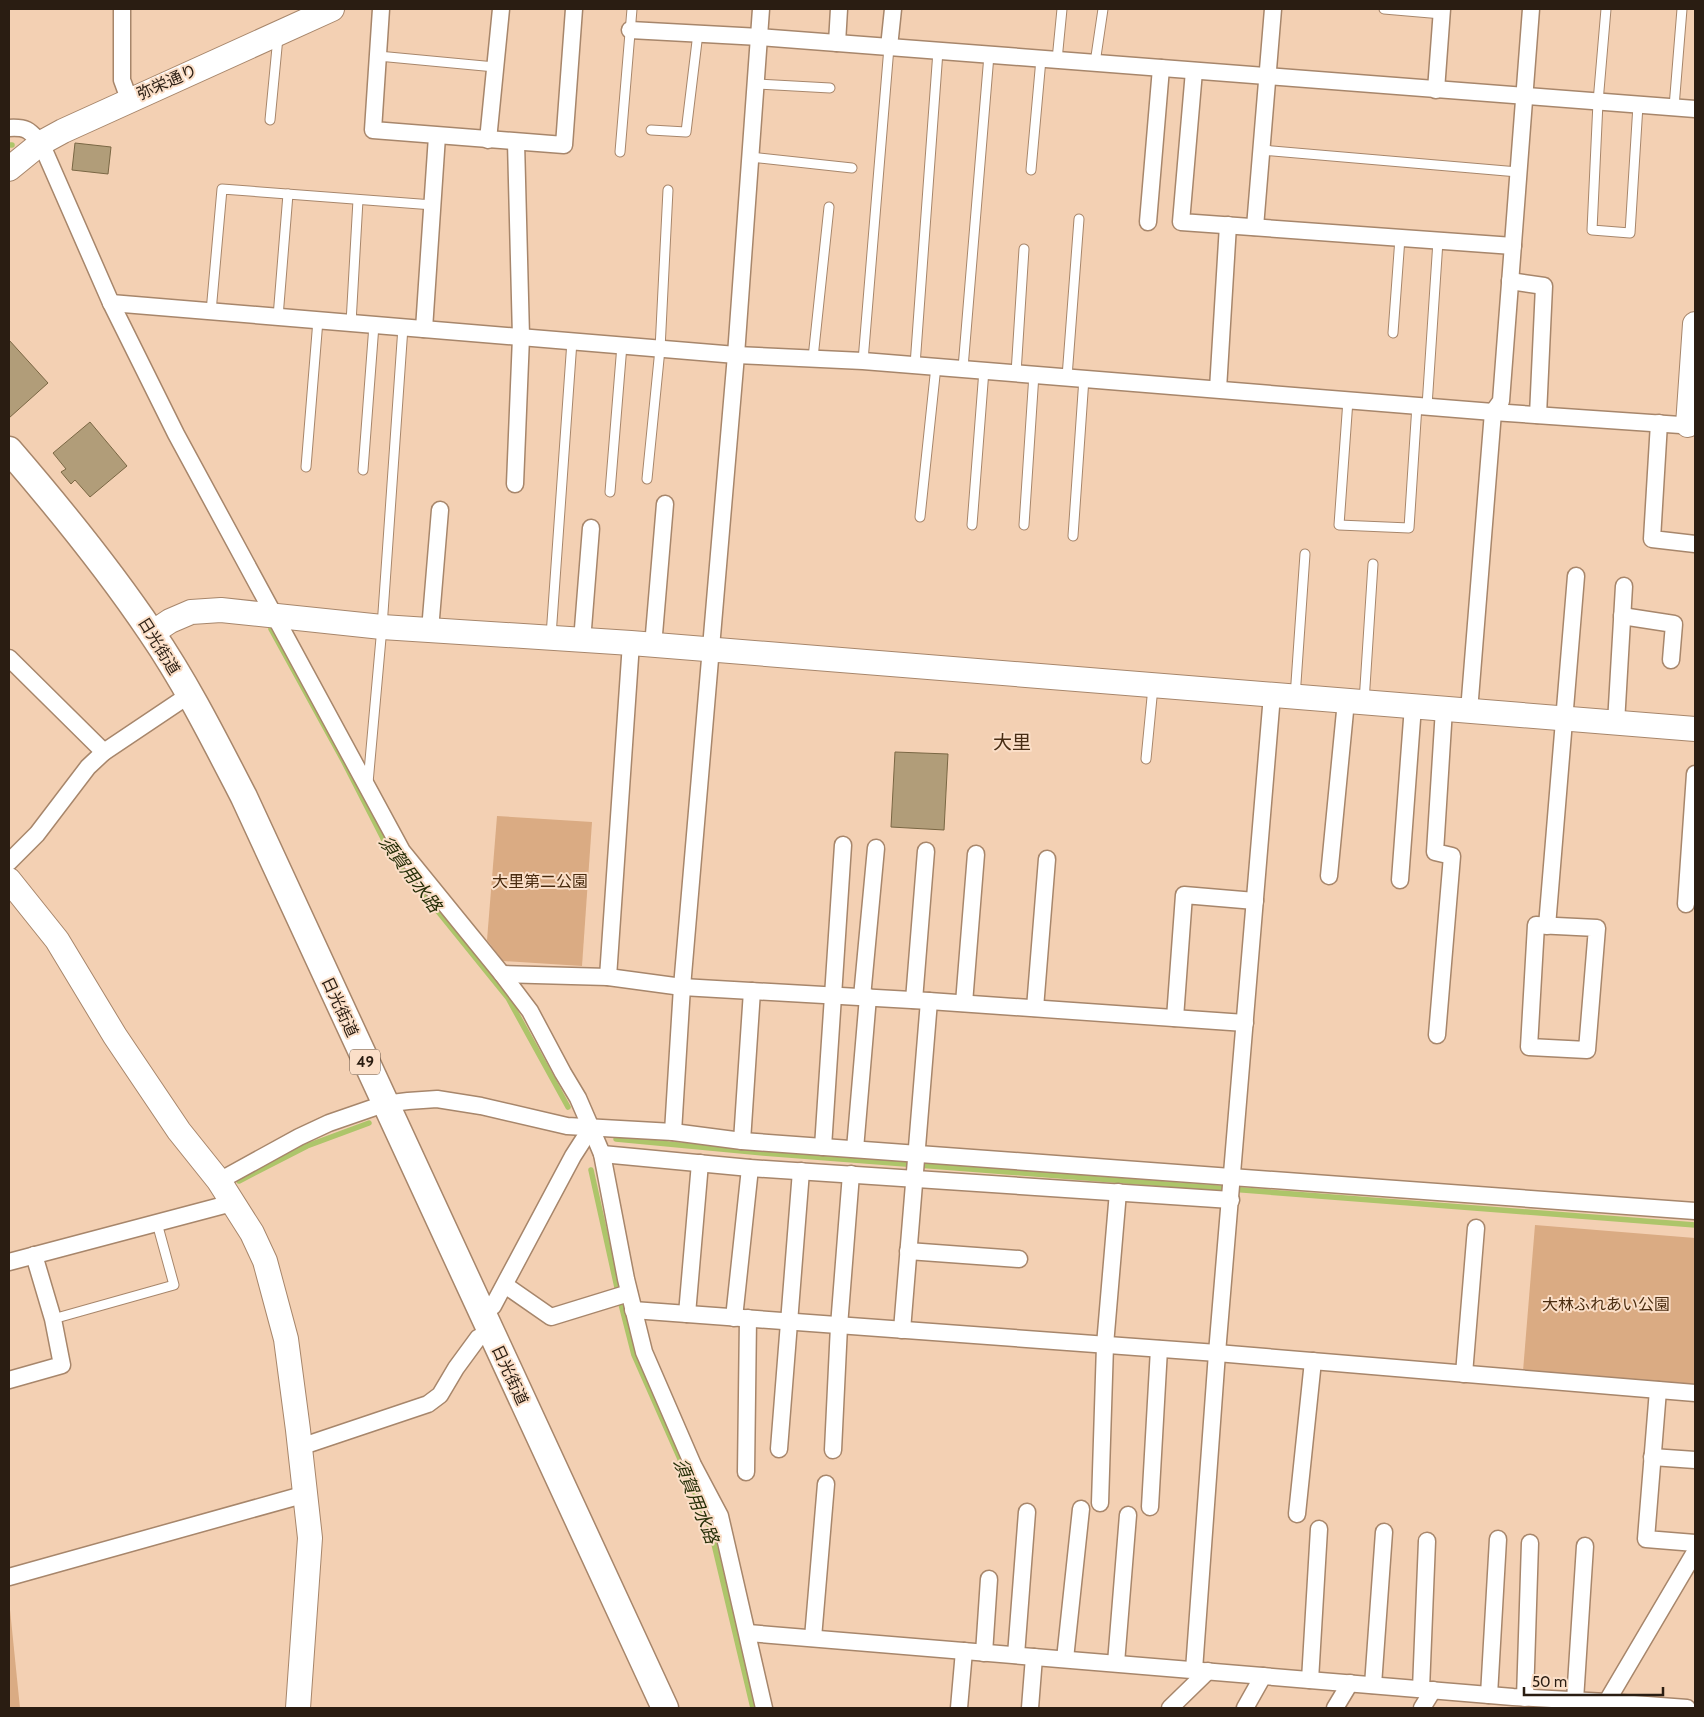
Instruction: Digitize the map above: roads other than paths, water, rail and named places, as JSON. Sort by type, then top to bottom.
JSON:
[{"type":"main road","name":"日光街道","points":[[9,450],[73,526],[152,633],[189,695],[244,797],[384,1104],[665,1708]]},
{"type":"street","points":[[122,9],[122,80],[129,100]]},
{"type":"street","name":"弥栄通り","points":[[9,169],[41,142],[129,100],[332,9]]},
{"type":"street","points":[[381,9],[372,130],[564,145],[574,9]]},
{"type":"street","points":[[488,140],[501,9]]},
{"type":"street","points":[[672,1132],[682,987],[736,354],[762,9]]},
{"type":"street","points":[[837,43],[839,9]]},
{"type":"street","points":[[889,47],[893,9]]},
{"type":"street","points":[[1255,227],[1273,9]]},
{"type":"street","points":[[1469,711],[1493,412],[1501,401],[1531,9]]},
{"type":"street","points":[[1436,90],[1442,11]]},
{"type":"street","points":[[630,30],[760,37],[1695,109]]},
{"type":"street","points":[[1148,222],[1161,68]]},
{"type":"street","points":[[1194,71],[1181,222],[1513,246]]},
{"type":"street","points":[[9,128],[21,128],[31,132],[41,142],[111,304],[181,443],[402,851],[530,1011],[578,1098],[602,1154],[629,1294],[644,1352],[693,1465],[720,1516],[764,1708]]},
{"type":"street","points":[[424,329],[437,136]]},
{"type":"street","points":[[515,484],[521,337],[516,142]]},
{"type":"street","points":[[1218,389],[1228,225]]},
{"type":"street","points":[[1510,281],[1544,286],[1538,415]]},
{"type":"street","points":[[111,304],[622,346],[936,366],[1493,412],[1692,425],[1695,324]]},
{"type":"street","points":[[1659,423],[1652,540],[1695,544]]},
{"type":"street","points":[[608,977],[642,644],[665,504]]},
{"type":"street","points":[[430,630],[440,510]]},
{"type":"street","points":[[582,641],[591,528]]},
{"type":"street","points":[[1547,926],[1576,576]]},
{"type":"street","points":[[1616,723],[1624,586]]},
{"type":"street","points":[[152,633],[170,620],[191,612],[222,610],[382,627],[642,644],[1695,729]]},
{"type":"street","points":[[1622,616],[1674,624],[1671,660]]},
{"type":"street","points":[[9,658],[104,752]]},
{"type":"street","points":[[9,862],[37,834],[88,767],[104,752],[189,695]]},
{"type":"street","points":[[1170,1708],[1201,1670],[1217,1353],[1255,901],[1283,696]]},
{"type":"street","points":[[1330,876],[1355,702]]},
{"type":"street","points":[[1400,880],[1413,706]]},
{"type":"street","points":[[1437,1035],[1452,856],[1435,852],[1444,709]]},
{"type":"street","points":[[1686,904],[1695,774]]},
{"type":"street","points":[[823,1147],[843,845]]},
{"type":"street","points":[[855,1149],[876,848]]},
{"type":"street","points":[[902,1330],[916,1154],[926,851]]},
{"type":"street","points":[[964,1003],[976,854]]},
{"type":"street","points":[[1035,1008],[1047,859]]},
{"type":"street","points":[[9,880],[57,940],[115,1036],[179,1131],[218,1181],[252,1234],[265,1261],[286,1339],[310,1538],[298,1708]]},
{"type":"street","points":[[1175,1018],[1184,894],[1255,901]]},
{"type":"street","points":[[1536,925],[1547,926],[1596,928],[1587,1050],[1530,1046],[1536,925]]},
{"type":"street","points":[[502,974],[608,977],[682,987],[921,1000],[1245,1023]]},
{"type":"street","points":[[742,1141],[752,991]]},
{"type":"street","points":[[218,1181],[329,1123],[384,1104],[437,1099],[481,1106],[567,1126],[672,1132],[742,1141],[1695,1211]]},
{"type":"street","points":[[300,1447],[428,1404],[440,1395],[456,1368],[478,1338],[538,1218],[591,1128]]},
{"type":"street","points":[[602,1154],[750,1168],[1231,1200]]},
{"type":"street","points":[[687,1314],[700,1163]]},
{"type":"street","points":[[746,1472],[741,1318],[750,1168]]},
{"type":"street","points":[[779,1449],[801,1171]]},
{"type":"street","points":[[833,1450],[851,1174]]},
{"type":"street","points":[[1100,1503],[1105,1345],[1118,1192]]},
{"type":"street","points":[[9,1262],[232,1203]]},
{"type":"street","points":[[1464,1374],[1476,1228]]},
{"type":"street","points":[[908,1251],[1019,1259]]},
{"type":"street","points":[[9,1380],[62,1365],[53,1319],[34,1255]]},
{"type":"street","points":[[505,1285],[551,1317],[629,1294]]},
{"type":"street","points":[[633,1310],[1217,1353],[1695,1393]]},
{"type":"street","points":[[1150,1508],[1159,1349]]},
{"type":"street","points":[[1297,1514],[1313,1361]]},
{"type":"street","points":[[1658,1390],[1646,1539],[1695,1543]]},
{"type":"street","points":[[1652,1457],[1695,1460]]},
{"type":"street","points":[[813,1638],[826,1484]]},
{"type":"street","points":[[9,1577],[306,1494]]},
{"type":"street","points":[[1065,1659],[1081,1509]]},
{"type":"street","points":[[1016,1655],[1027,1512]]},
{"type":"street","points":[[1116,1663],[1128,1515]]},
{"type":"street","points":[[1310,1680],[1320,1529]]},
{"type":"street","points":[[1373,1685],[1384,1532]]},
{"type":"street","points":[[1490,1695],[1498,1539]]},
{"type":"street","points":[[1422,1708],[1427,1690],[1427,1541]]},
{"type":"street","points":[[1515,1701],[1530,1543]]},
{"type":"street","points":[[1575,1700],[1585,1546]]},
{"type":"street","points":[[1605,1705],[1695,1552]]},
{"type":"street","points":[[984,1653],[989,1579]]},
{"type":"street","points":[[748,1633],[1490,1695],[1515,1701],[1575,1700],[1605,1705],[1687,1708]]},
{"type":"street","points":[[959,1708],[964,1651]]},
{"type":"street","points":[[1030,1708],[1034,1657]]},
{"type":"street","points":[[1245,1708],[1263,1676]]},
{"type":"street","points":[[1335,1708],[1350,1683]]},
{"type":"lane","points":[[620,152],[632,9]]},
{"type":"lane","points":[[1031,170],[1049,59],[1062,9]]},
{"type":"lane","points":[[1095,63],[1103,9]]},
{"type":"lane","points":[[1384,9],[1442,11]]},
{"type":"lane","points":[[1606,9],[1598,102],[1592,230],[1630,234],[1638,105]]},
{"type":"lane","points":[[1674,108],[1682,9]]},
{"type":"lane","points":[[270,120],[279,32]]},
{"type":"lane","points":[[651,130],[686,132],[698,34]]},
{"type":"lane","points":[[863,361],[889,47]]},
{"type":"lane","points":[[915,365],[938,51]]},
{"type":"lane","points":[[963,368],[988,55]]},
{"type":"lane","points":[[378,56],[495,67]]},
{"type":"lane","points":[[756,84],[830,88]]},
{"type":"lane","points":[[1262,150],[1518,172]]},
{"type":"lane","points":[[751,156],[852,168]]},
{"type":"lane","points":[[211,312],[222,189],[433,205]]},
{"type":"lane","points":[[647,479],[660,348],[668,190]]},
{"type":"lane","points":[[278,317],[288,194]]},
{"type":"lane","points":[[351,323],[358,200]]},
{"type":"lane","points":[[813,358],[829,207]]},
{"type":"lane","points":[[1067,377],[1079,218]]},
{"type":"lane","points":[[1393,333],[1400,238]]},
{"type":"lane","points":[[1348,400],[1340,525],[1409,528],[1438,241]]},
{"type":"lane","points":[[1016,373],[1024,249]]},
{"type":"lane","points":[[306,467],[318,320]]},
{"type":"lane","points":[[363,470],[374,325]]},
{"type":"lane","points":[[367,789],[382,627],[403,328]]},
{"type":"lane","points":[[550,639],[572,341]]},
{"type":"lane","points":[[610,492],[622,346]]},
{"type":"lane","points":[[920,517],[936,366]]},
{"type":"lane","points":[[972,525],[984,370]]},
{"type":"lane","points":[[1024,525],[1034,374]]},
{"type":"lane","points":[[1073,536],[1084,378]]},
{"type":"lane","points":[[1283,696],[1305,554]]},
{"type":"lane","points":[[1355,702],[1373,564]]},
{"type":"lane","points":[[1146,759],[1154,686]]},
{"type":"lane","points":[[53,1319],[174,1285],[157,1223]]},
{"type":"waterway","name":"須賀用水路","points":[[271,629],[344,762],[390,852],[508,998],[568,1107]]},
{"type":"waterway","points":[[239,1181],[307,1146],[369,1123]]},
{"type":"waterway","points":[[616,1139],[763,1153],[1695,1225]]},
{"type":"waterway","name":"須賀用水路","points":[[591,1170],[618,1292]]},
{"type":"waterway","name":"須賀用水路","points":[[620,1300],[634,1355],[710,1527],[753,1708]]},
{"type":"district","name":"大里","points":[[1012,742]]},
{"type":"park label","name":"大里第二公園","points":[[540,881]]},
{"type":"park label","name":"大林ふれあい公園","points":[[1606,1304]]}]
